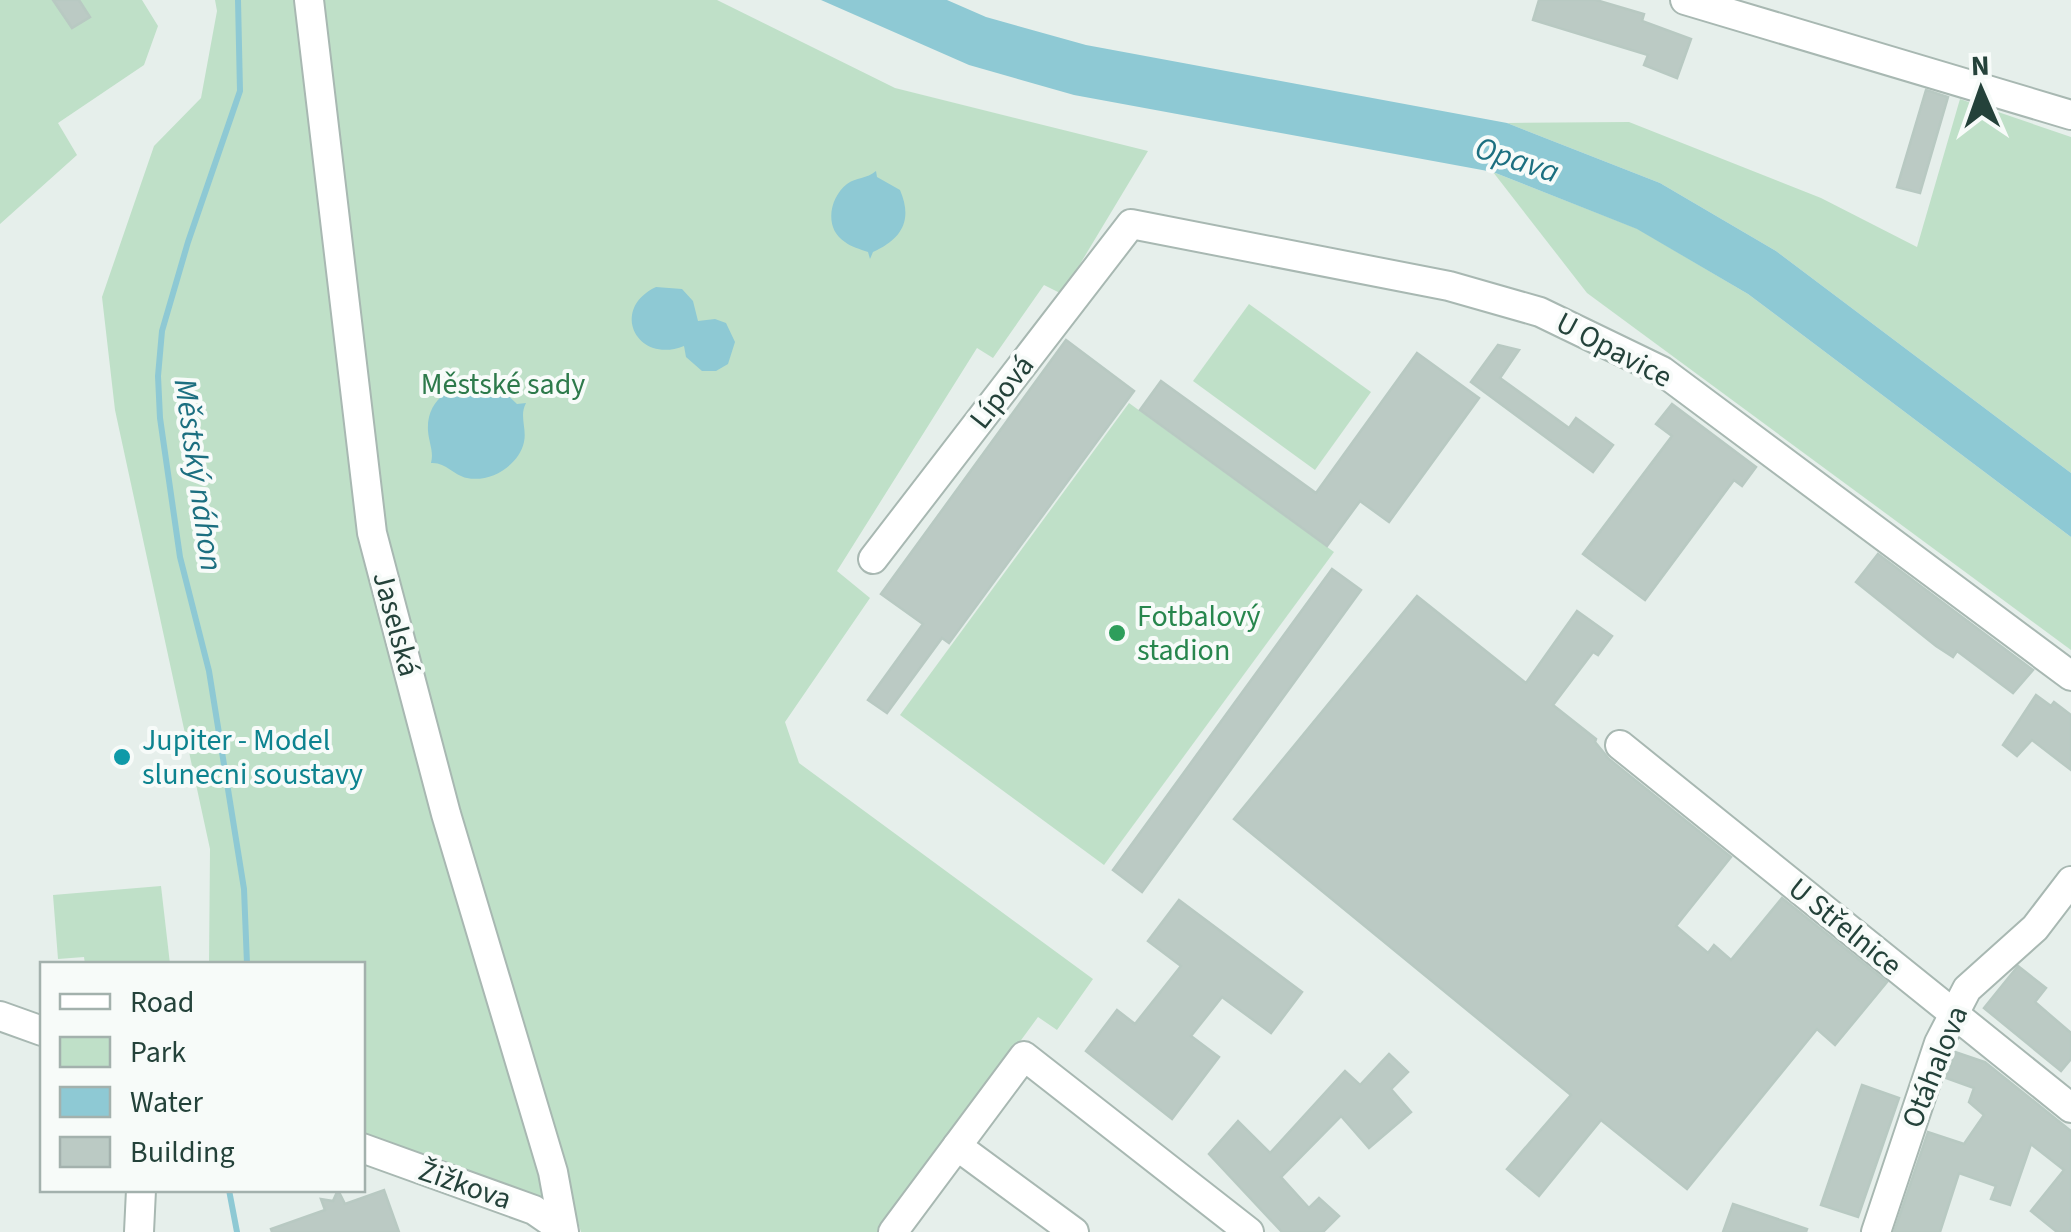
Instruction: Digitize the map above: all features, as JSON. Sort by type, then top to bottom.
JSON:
[{"type":"street","name":"Jaselská","points":[[310,0],[372,533],[446,814],[553,1172],[563,1231]]},
{"type":"street","points":[[1685,0],[2071,115]]},
{"type":"street","name":"Lípová","points":[[873,559],[1131,224]]},
{"type":"street","name":"U Opavice","points":[[1131,224],[1448,286],[1540,312],[1662,371],[2071,676]]},
{"type":"street","name":"U Střelnice","points":[[1620,744],[2071,1108]]},
{"type":"street","name":"Otáhalova","points":[[1876,1232],[1939,1042],[1952,1014],[1976,979],[2022,941],[2071,881]]},
{"type":"street","points":[[0,1016],[40,1030]]},
{"type":"street","points":[[893,1232],[1024,1056],[1249,1232]]},
{"type":"street","points":[[957,1146],[1074,1232]]},
{"type":"street","name":"Žižkova","points":[[365,1149],[534,1210],[563,1231]]},
{"type":"street","points":[[139,1232],[140,1192]]},
{"type":"green space","points":[[0,0],[142,0],[158,26],[144,65],[58,123],[77,155],[0,224]]},
{"type":"green space","name":"Městské sady","points":[[215,0],[717,0],[895,88],[1148,151],[1062,294],[1044,285],[993,358],[977,348],[837,571],[870,598],[785,722],[799,763],[1093,979],[1057,1030],[1038,1017],[880,1232],[581,1232],[574,1210],[365,1134],[365,962],[209,962],[210,849],[115,410],[102,297],[154,146],[201,98],[217,11]]},
{"type":"green space","points":[[1960,99],[2071,137],[2071,473],[1776,251],[1660,183],[1507,123],[1629,122],[1821,198],[1917,247]]},
{"type":"green space","points":[[1493,172],[1638,229],[1748,294],[2071,537],[2071,650],[1587,293]]},
{"type":"green space","points":[[1249,304],[1371,392],[1315,470],[1193,381]]},
{"type":"green space","name":"Fotbalový stadion","points":[[1129,403],[1334,552],[1104,865],[900,715]]},
{"type":"green space","points":[[161,886],[170,962],[58,959],[53,895]]},
{"type":"water","name":"Opava","points":[[821,0],[947,0],[986,17],[1086,45],[1507,123],[1660,183],[1776,251],[2071,473],[2071,537],[1748,294],[1637,229],[1493,172],[1074,95],[969,65]]},
{"type":"water","points":[[876,171],[877,177],[900,190],[905,219],[898,235],[873,252],[870,259],[868,252],[838,236],[831,213],[836,197],[847,184]]},
{"type":"water","points":[[656,287],[682,289],[693,301],[698,321],[715,319],[726,323],[735,342],[728,364],[716,371],[702,371],[686,357],[684,346],[667,350],[642,341],[632,320],[634,308]]},
{"type":"water","points":[[483,382],[500,388],[517,404],[526,403],[524,442],[516,458],[503,470],[485,478],[467,478],[431,463],[429,419],[444,394],[462,385]]},
{"type":"building","points":[[53,0],[79,0],[90,17],[72,28]]},
{"type":"building","points":[[1539,0],[1596,0],[1644,14],[1642,21],[1691,39],[1677,78],[1644,65],[1648,55],[1533,20]]},
{"type":"building","points":[[1926,90],[1948,97],[1920,193],[1897,187]]},
{"type":"building","points":[[1066,340],[1134,391],[949,643],[942,638],[887,713],[868,700],[923,624],[881,594]]},
{"type":"building","points":[[1498,345],[1519,350],[1500,378],[1569,428],[1576,418],[1613,445],[1593,472],[1471,382]]},
{"type":"building","points":[[1417,353],[1479,398],[1389,522],[1360,501],[1327,546],[1140,410],[1161,381],[1316,493]]},
{"type":"building","points":[[1672,404],[1756,467],[1742,486],[1734,480],[1645,600],[1583,554],[1672,436],[1656,424]]},
{"type":"building","points":[[1878,554],[2033,670],[2013,693],[1957,651],[1953,657],[1936,646],[1856,582]]},
{"type":"building","points":[[1332,569],[1361,590],[1142,892],[1113,870]]},
{"type":"building","points":[[1417,596],[1526,683],[1577,611],[1612,636],[1598,655],[1593,652],[1553,705],[1596,739],[1609,759],[1731,857],[1676,926],[1708,953],[1714,945],[1731,960],[1782,898],[1887,982],[1835,1045],[1817,1029],[1687,1189],[1601,1120],[1539,1196],[1507,1169],[1571,1095],[1234,819]]},
{"type":"building","points":[[2036,695],[2071,715],[2071,770],[2032,740],[2017,756],[2003,745]]},
{"type":"building","points":[[1179,900],[1302,992],[1271,1033],[1222,997],[1191,1036],[1219,1057],[1172,1119],[1086,1051],[1117,1010],[1135,1024],[1181,966],[1148,941]]},
{"type":"building","points":[[2018,966],[2046,988],[2035,1002],[2071,1033],[2071,1059],[2061,1071],[1984,1008]]},
{"type":"building","points":[[1955,1052],[1985,1062],[2071,1131],[2071,1232],[2057,1232],[2031,1211],[2064,1170],[2031,1144],[2010,1205],[1991,1199],[1996,1186],[1959,1173],[1940,1232],[1894,1232],[1928,1132],[1964,1144],[1984,1115],[1969,1102],[1974,1088],[1946,1078]]},
{"type":"building","points":[[1389,1054],[1408,1072],[1391,1089],[1411,1112],[1369,1148],[1341,1116],[1281,1177],[1309,1208],[1319,1198],[1339,1216],[1323,1232],[1282,1232],[1209,1154],[1238,1121],[1270,1153],[1345,1071],[1360,1085]]},
{"type":"building","points":[[1862,1085],[1899,1098],[1858,1217],[1821,1205]]},
{"type":"building","points":[[384,1190],[399,1232],[272,1232],[271,1229],[325,1210],[321,1199],[333,1201],[337,1192],[345,1204]]},
{"type":"building","points":[[1733,1204],[1807,1229],[1806,1232],[1723,1232]]},
{"type":"waterway","name":"Městský náhon","points":[[238,0],[240,91],[162,331],[158,376],[160,418],[180,557],[209,671],[244,889],[247,962]]},
{"type":"waterway","name":"Městský náhon","points":[[229,1192],[237,1232]]},
{"type":"place","name":"Fotbalový stadion","points":[[1117,633]]},
{"type":"place","name":"Jupiter - Model slunecni soustavy","points":[[122,757]]}]
